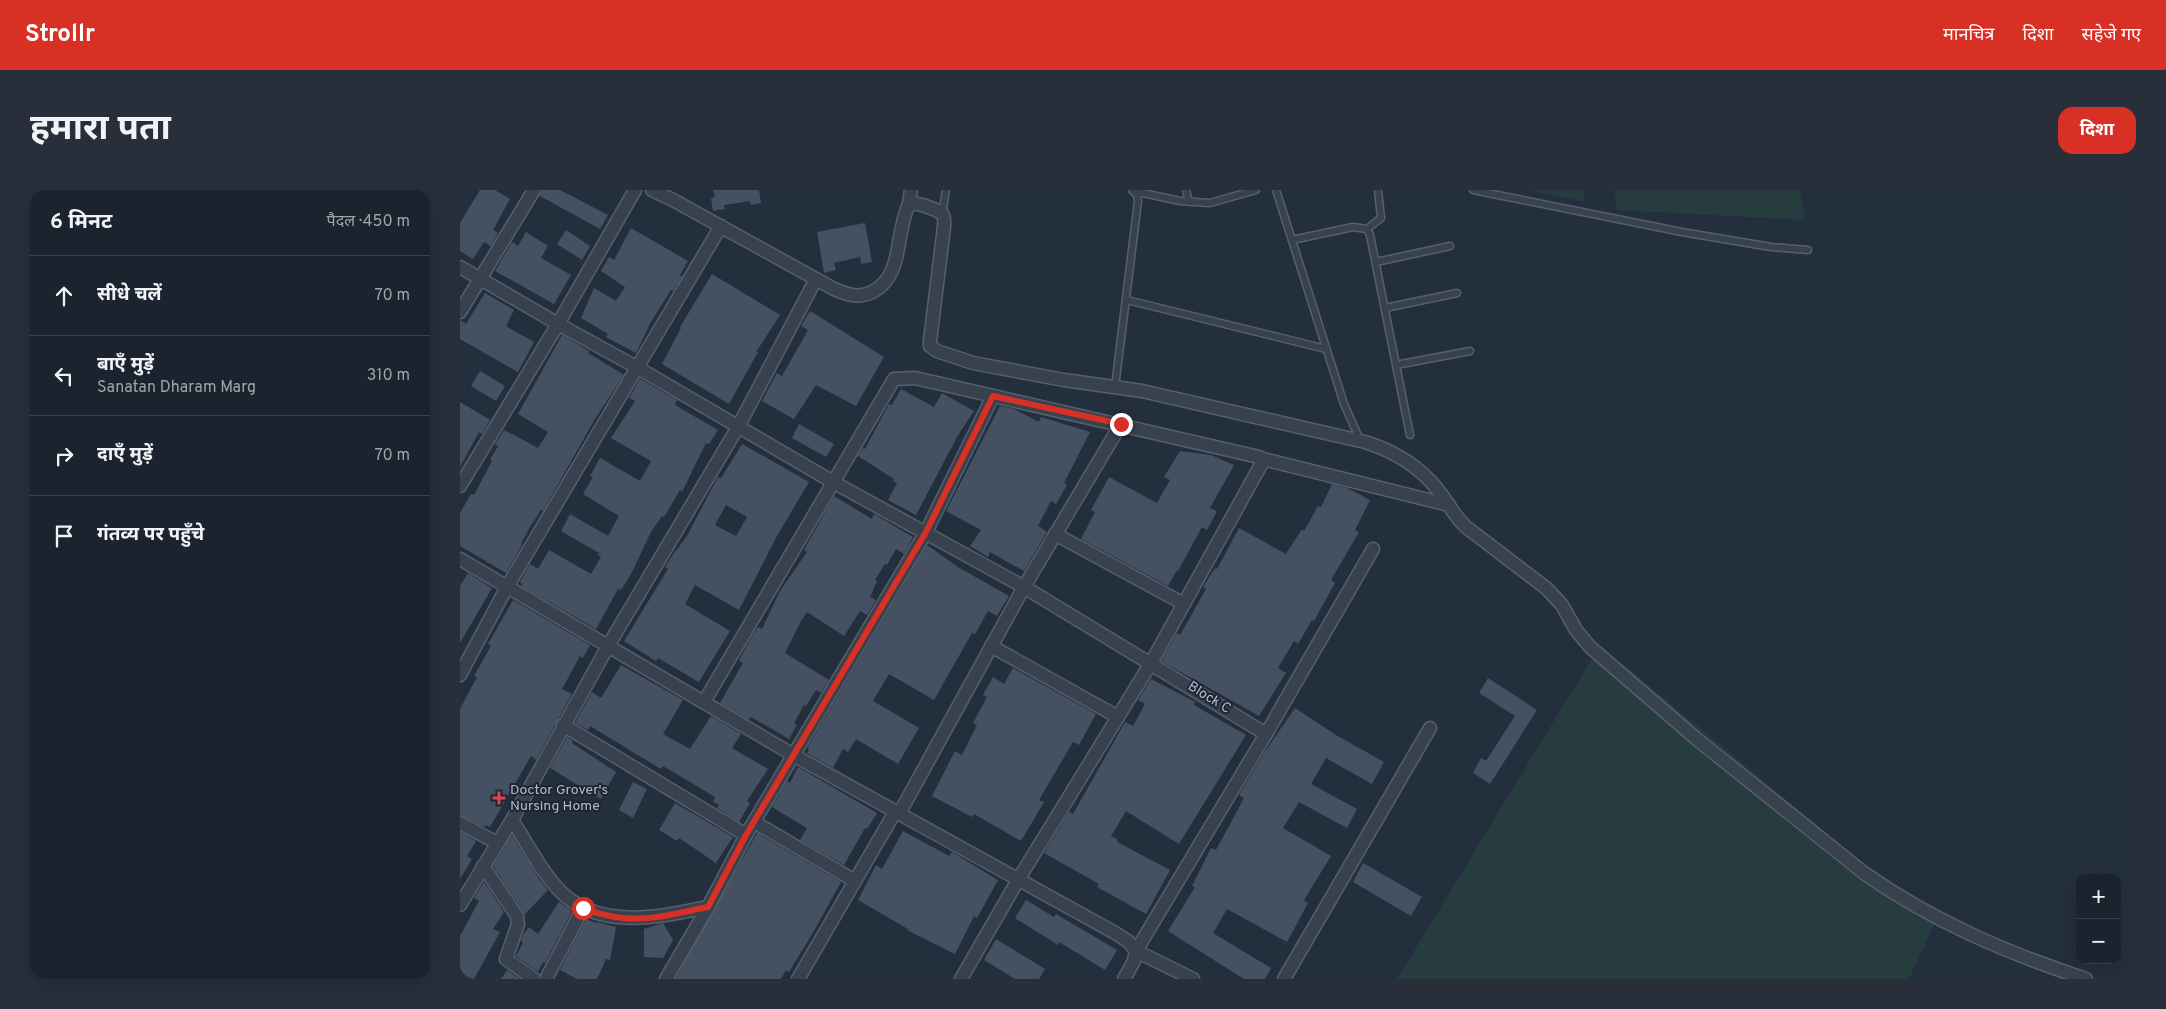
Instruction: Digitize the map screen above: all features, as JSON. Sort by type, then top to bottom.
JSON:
[{"type":"street","points":[[460,312],[534,190]]},
{"type":"street","points":[[460,486],[558,324],[635,190]]},
{"type":"street","points":[[652,190],[834,289],[854,296],[867,296],[880,288],[892,271],[911,190]]},
{"type":"street","points":[[909,204],[916,204],[942,215],[944,227],[930,341],[933,349],[973,363],[1064,380],[1142,391],[1360,441],[1389,450],[1405,460],[1437,488],[1466,527],[1555,597],[1576,630],[1590,647],[1700,741],[1864,873],[1890,891],[1942,921],[1986,942],[2086,979]]},
{"type":"street","points":[[460,674],[507,586],[721,226]]},
{"type":"street","name":"Block C","points":[[460,267],[833,482],[1024,586],[1266,734]]},
{"type":"street","points":[[460,906],[512,820],[562,725],[738,427],[816,279]]},
{"type":"street","points":[[704,702],[894,379],[915,378],[1121,424],[1449,505]]},
{"type":"street","points":[[666,979],[708,907],[746,835],[795,756],[926,532],[993,396]]},
{"type":"street","points":[[798,979],[897,813],[1024,586],[1121,424]]},
{"type":"street","points":[[961,979],[1018,880],[1151,663],[1262,463],[1262,459]]},
{"type":"street","points":[[1055,534],[1184,604]]},
{"type":"street","points":[[1124,979],[1134,961],[1136,951],[1266,734],[1373,549]]},
{"type":"street","points":[[460,559],[795,756],[1117,934],[1129,942],[1136,951],[1192,979]]},
{"type":"street","points":[[991,646],[1118,717]]},
{"type":"street","points":[[562,725],[746,835]]},
{"type":"street","points":[[1284,979],[1430,728]]},
{"type":"street","points":[[512,820],[546,874],[560,890],[583,908],[606,916],[626,918],[653,916],[708,907]]},
{"type":"street","points":[[754,822],[855,881]]},
{"type":"street","points":[[460,823],[498,844]]},
{"type":"street","points":[[483,866],[517,916],[518,924],[506,959],[534,979]]},
{"type":"street","points":[[546,979],[583,908]]},
{"type":"lane","points":[[942,215],[946,190]]},
{"type":"lane","points":[[1186,190],[1190,202]]},
{"type":"lane","points":[[1133,191],[1190,202],[1222,201],[1256,190]]},
{"type":"lane","points":[[1276,190],[1344,404],[1360,441]]},
{"type":"lane","points":[[1367,229],[1381,218],[1378,190]]},
{"type":"lane","points":[[1473,190],[1682,232],[1771,247],[1808,250]]},
{"type":"lane","points":[[1115,387],[1138,201],[1137,195],[1133,191]]},
{"type":"lane","points":[[1292,240],[1353,226],[1367,229]]},
{"type":"lane","points":[[1367,229],[1376,262],[1410,435]]},
{"type":"lane","points":[[1376,262],[1450,246]]},
{"type":"lane","points":[[1385,308],[1457,293]]},
{"type":"lane","points":[[1127,300],[1326,349]]},
{"type":"lane","points":[[1396,365],[1470,351]]},
{"type":"green space","points":[[1529,190],[1583,190],[1585,202]]},
{"type":"green space","points":[[1614,190],[1800,190],[1805,220],[1617,210]]},
{"type":"green space","points":[[1600,645],[1935,923],[1909,979],[1397,979]]},
{"type":"building","points":[[480,190],[495,190],[510,199],[493,230],[498,233],[491,246],[484,242],[473,259],[460,251],[460,223]]},
{"type":"building","points":[[542,190],[560,190],[608,215],[600,229],[540,196]]},
{"type":"building","points":[[713,190],[759,190],[761,203],[751,205],[750,201],[724,205],[725,209],[713,211],[711,198],[715,197]]},
{"type":"building","points":[[865,223],[872,262],[861,264],[860,257],[834,263],[836,270],[824,273],[817,232]]},
{"type":"building","points":[[631,228],[688,261],[680,275],[682,277],[673,291],[671,290],[651,322],[636,353],[606,337],[608,334],[581,318],[594,288],[616,301],[625,287],[601,271],[609,257],[614,260]]},
{"type":"building","points":[[566,230],[590,246],[582,260],[557,244]]},
{"type":"building","points":[[526,232],[548,246],[541,258],[571,275],[554,304],[495,271],[512,242],[518,246]]},
{"type":"building","points":[[712,274],[780,315],[756,352],[758,352],[729,404],[662,364],[680,327]]},
{"type":"building","points":[[485,293],[514,310],[506,326],[534,342],[518,372],[460,339],[460,320],[466,324]]},
{"type":"building","points":[[810,311],[884,357],[856,406],[816,385],[794,419],[762,401],[777,373],[782,376],[808,330],[801,326]]},
{"type":"building","points":[[562,335],[624,375],[595,419],[543,511],[541,510],[530,527],[506,573],[460,546],[460,513],[471,494],[474,495],[492,461],[490,460],[498,446],[495,444],[504,430],[538,448],[548,432],[518,414]]},
{"type":"building","points":[[480,371],[505,386],[496,401],[471,386]]},
{"type":"building","points":[[640,379],[677,400],[675,405],[718,430],[709,444],[706,443],[682,492],[680,490],[664,517],[662,516],[651,532],[631,574],[621,590],[618,589],[596,629],[521,586],[520,582],[530,564],[538,569],[549,550],[591,574],[601,557],[598,555],[599,553],[561,531],[570,514],[608,536],[619,516],[583,494],[593,477],[590,476],[600,458],[640,481],[651,461],[611,438],[635,401],[629,398]]},
{"type":"building","points":[[901,389],[934,407],[942,393],[974,411],[957,437],[916,515],[888,500],[897,483],[893,481],[894,479],[858,456],[863,448],[865,449],[889,404],[892,405]]},
{"type":"building","points":[[460,402],[490,420],[482,434],[479,432],[460,467]]},
{"type":"building","points":[[1000,406],[1014,409],[1039,422],[1041,417],[1090,432],[1064,483],[1067,485],[1056,504],[1051,501],[1038,526],[1047,532],[1024,571],[990,552],[988,557],[970,546],[981,530],[946,511]]},
{"type":"building","points":[[799,424],[834,444],[826,457],[792,438]]},
{"type":"building","points":[[742,444],[809,482],[777,536],[739,610],[695,585],[685,604],[730,631],[699,682],[658,658],[656,661],[624,641],[668,569],[665,567],[687,536],[718,477],[721,478]],"holes":[[[726,505],[747,517],[736,536],[715,525]]]},
{"type":"building","points":[[1180,451],[1211,455],[1234,465],[1210,508],[1217,511],[1207,530],[1202,527],[1168,586],[1081,539],[1095,512],[1091,510],[1109,477],[1157,503],[1170,480],[1164,477]]},
{"type":"building","points":[[1332,484],[1347,488],[1370,500],[1355,530],[1359,532],[1331,580],[1335,583],[1314,621],[1312,620],[1298,644],[1294,641],[1278,668],[1286,673],[1259,716],[1161,661],[1177,633],[1180,635],[1206,589],[1203,587],[1215,568],[1217,569],[1239,528],[1286,554],[1302,529],[1304,531],[1318,506],[1321,507]]},
{"type":"building","points":[[834,496],[872,519],[874,514],[913,537],[904,554],[896,549],[887,565],[885,564],[875,580],[877,581],[870,597],[876,600],[867,615],[860,611],[844,636],[807,612],[801,621],[785,653],[829,680],[821,693],[816,690],[806,706],[804,705],[794,723],[797,725],[789,739],[751,717],[749,720],[720,703],[743,663],[739,661],[749,641],[758,627],[762,629],[780,591],[807,552],[804,550]]},
{"type":"building","points":[[927,545],[958,567],[1009,596],[997,616],[988,611],[975,634],[972,633],[934,700],[889,674],[873,701],[919,728],[898,764],[856,739],[848,752],[843,749],[833,768],[807,753],[809,749],[807,748]]},
{"type":"building","points":[[468,573],[492,588],[460,643],[460,586]]},
{"type":"building","points":[[513,600],[590,645],[583,658],[580,656],[562,689],[572,694],[536,760],[531,756],[490,827],[486,825],[484,827],[460,815],[460,709],[477,677],[474,676],[491,646],[488,644]]},
{"type":"building","points":[[621,665],[683,700],[663,734],[690,749],[711,716],[741,734],[732,748],[768,769],[747,801],[750,803],[739,822],[717,808],[719,805],[713,802],[715,797],[663,766],[661,769],[590,726],[588,730],[575,723],[592,692],[601,698]]},
{"type":"building","points":[[1013,668],[1096,714],[1079,745],[1073,742],[1039,800],[1044,802],[1021,841],[974,814],[972,817],[932,796],[955,751],[962,755],[977,725],[973,723],[987,697],[983,695],[993,677],[1004,684]]},
{"type":"building","points":[[1488,678],[1537,710],[1490,784],[1473,773],[1481,758],[1486,761],[1515,716],[1479,693]]},
{"type":"building","points":[[1151,679],[1195,702],[1194,705],[1246,735],[1179,844],[1126,811],[1111,836],[1118,840],[1117,842],[1170,870],[1146,914],[1097,887],[1099,884],[1044,853],[1069,812],[1073,814],[1125,722],[1133,726],[1145,704],[1138,700]]},
{"type":"building","points":[[1295,708],[1336,735],[1384,762],[1372,784],[1326,758],[1311,784],[1357,809],[1347,828],[1299,802],[1283,828],[1331,856],[1304,900],[1308,903],[1287,942],[1227,909],[1213,933],[1271,968],[1265,979],[1244,979],[1168,931],[1195,887],[1192,886],[1211,848],[1216,850],[1244,798],[1239,795],[1264,753]]},
{"type":"building","points":[[567,737],[573,741],[572,743],[616,772],[601,799],[550,768]]},
{"type":"building","points":[[798,767],[877,813],[867,829],[865,828],[844,865],[800,840],[807,828],[772,807],[787,781],[790,783]]},
{"type":"building","points":[[633,782],[647,789],[633,818],[619,810]]},
{"type":"building","points":[[675,803],[733,837],[716,863],[679,838],[677,841],[659,830]]},
{"type":"building","points":[[903,831],[949,856],[952,852],[998,880],[977,918],[974,916],[955,954],[907,930],[858,900],[876,865],[882,869]]},
{"type":"building","points":[[460,832],[476,841],[467,856],[472,859],[460,879]]},
{"type":"building","points":[[757,833],[841,882],[814,931],[789,972],[786,970],[781,979],[675,979]]},
{"type":"building","points":[[512,835],[539,879],[548,890],[525,914],[493,866]]},
{"type":"building","points":[[1363,863],[1422,897],[1411,916],[1353,882]]},
{"type":"building","points":[[484,882],[504,912],[493,929],[500,932],[474,979],[460,979],[460,936],[479,901],[474,898]]},
{"type":"building","points":[[1026,900],[1054,917],[1056,914],[1117,950],[1105,970],[1059,942],[1058,945],[1015,918]]},
{"type":"building","points":[[559,902],[572,911],[545,963],[543,962],[538,972],[516,956],[523,943],[521,941],[523,935],[529,927],[538,934]]},
{"type":"building","points":[[586,919],[616,927],[610,960],[606,959],[597,979],[577,979],[560,970]]},
{"type":"building","points":[[663,923],[673,940],[663,958],[644,957],[644,929]]},
{"type":"building","points":[[996,939],[1045,969],[1039,979],[1015,979],[984,960]]},
{"type":"building","points":[[507,970],[520,979],[501,979]]},
{"type":"place","name":"Doctor Grover's Nursing Home","points":[[499,798]]},
{"type":"route","points":[[583,908],[606,916],[626,918],[653,916],[708,907],[746,835],[795,756],[926,532],[993,396],[1121,424]]}]
